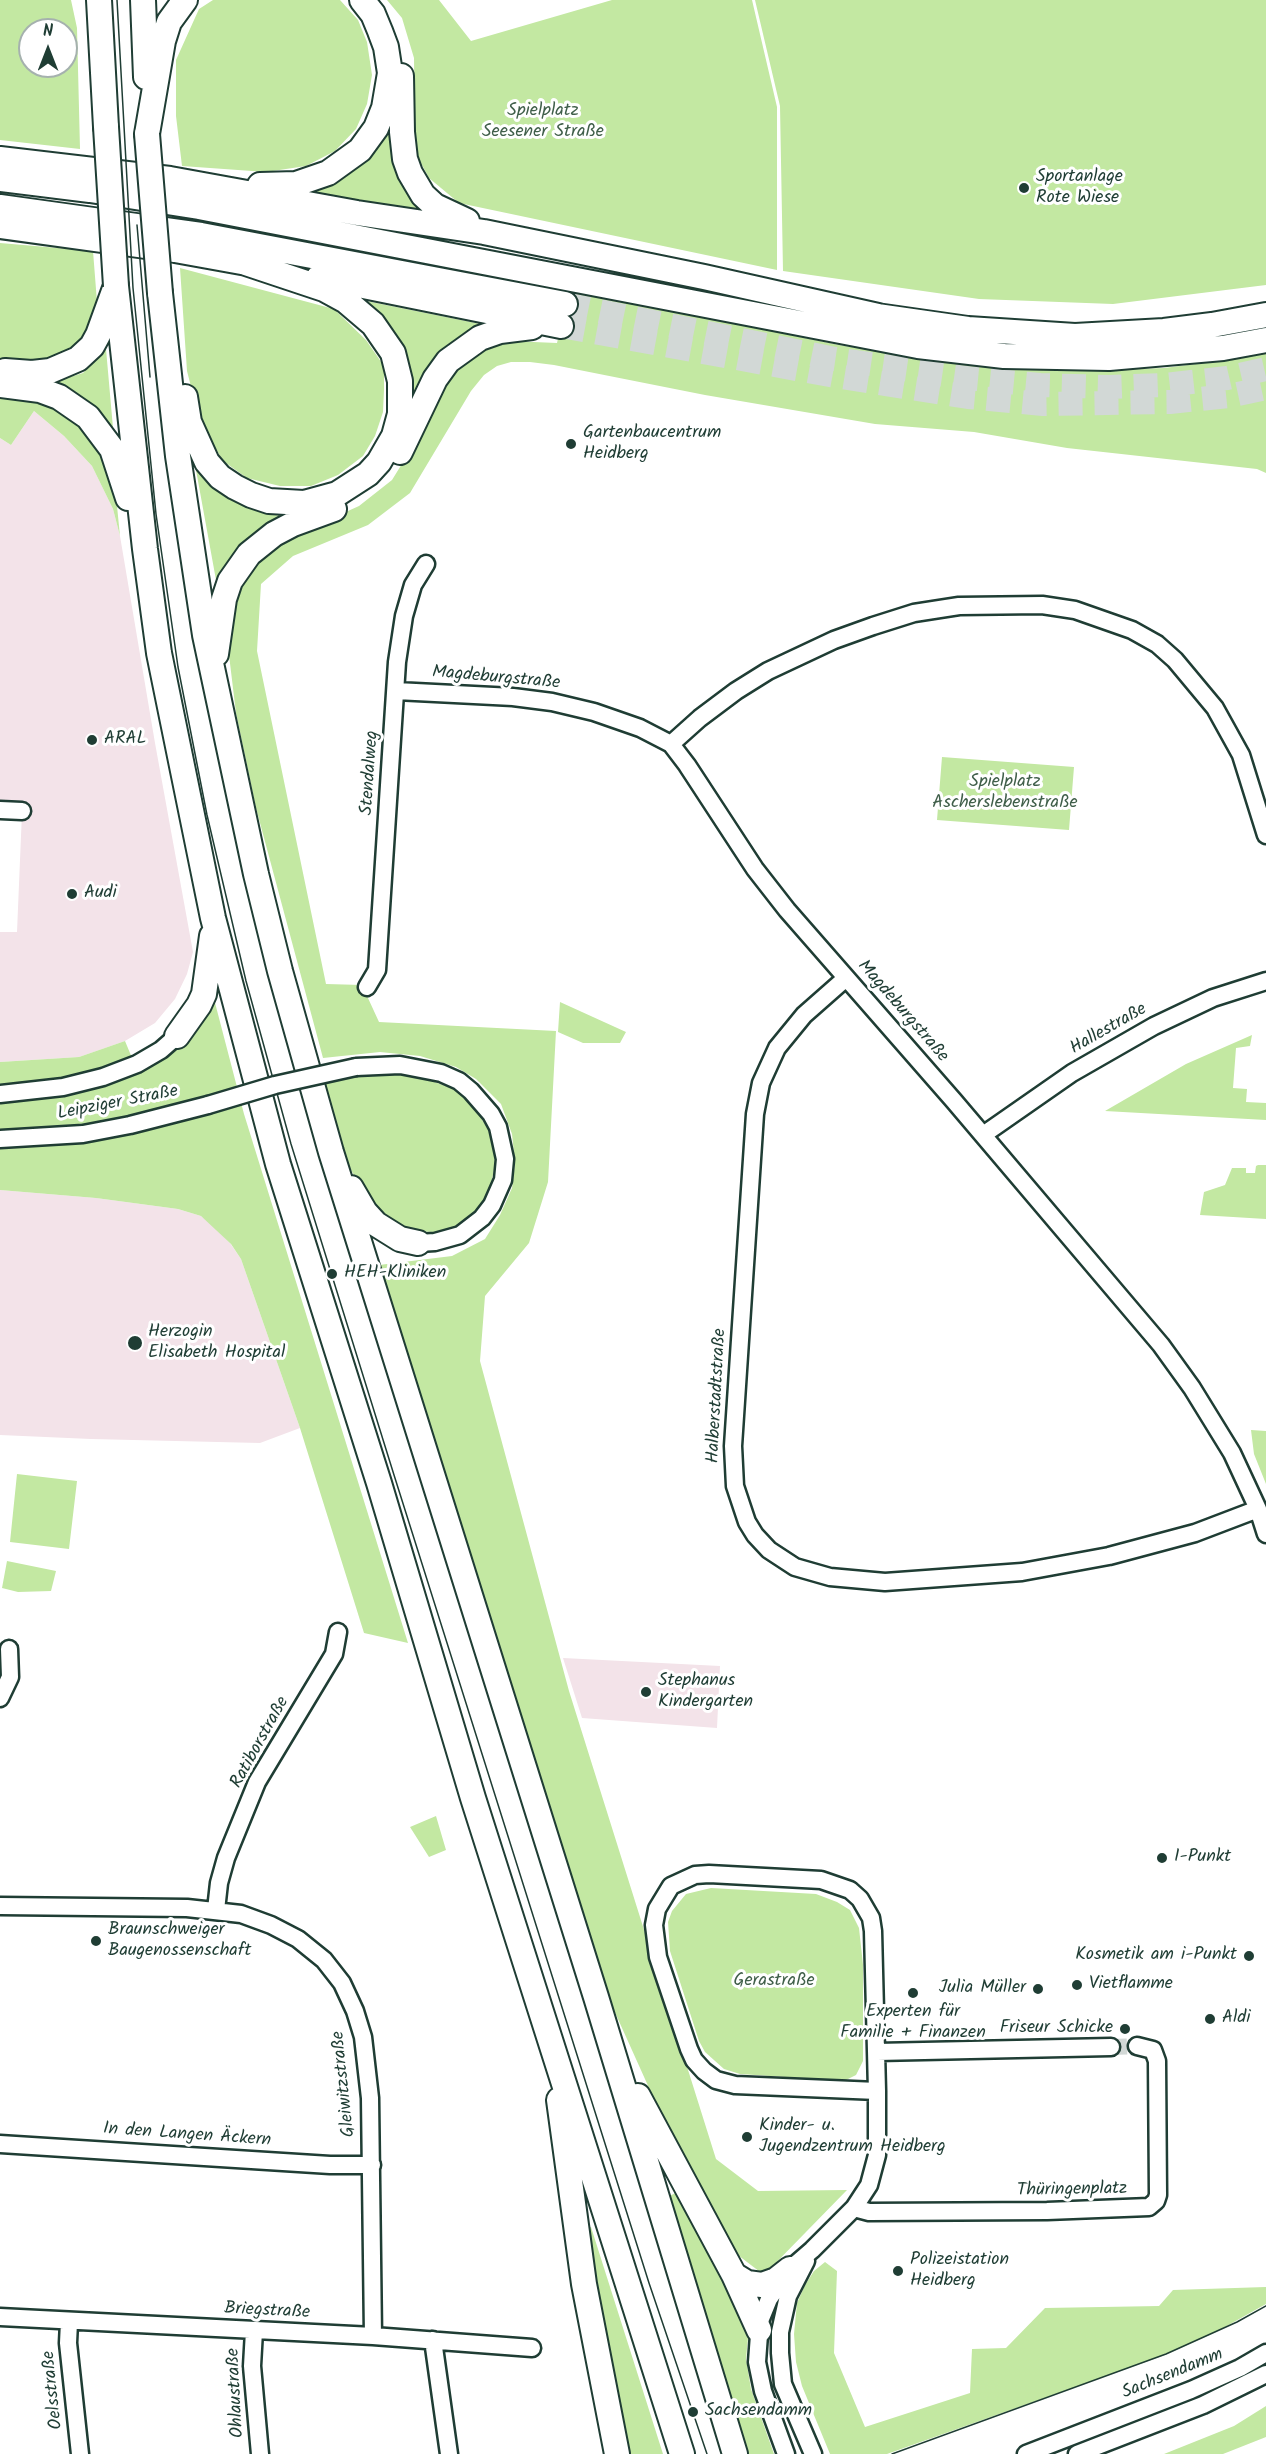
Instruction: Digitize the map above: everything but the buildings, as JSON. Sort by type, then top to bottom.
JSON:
[{"type":"highway","points":[[83,0],[86,19],[100,60]]},
{"type":"highway","points":[[99,0],[100,60],[116,286],[145,549],[159,653],[213,918],[278,1164],[379,1483],[473,1798],[682,2454]]},
{"type":"highway","points":[[143,0],[147,134],[165,345],[185,514],[217,698],[256,874],[330,1152],[596,1997],[735,2454]]},
{"type":"highway","points":[[147,134],[163,41],[170,22],[185,0]]},
{"type":"highway","points":[[192,183],[266,186],[296,184],[328,173],[360,150],[381,118],[388,93],[390,73],[386,47],[380,31],[373,14],[362,0]]},
{"type":"highway","points":[[379,0],[388,14],[400,59],[402,132],[405,159],[410,173],[423,195],[435,206],[470,222],[484,232]]},
{"type":"highway","points":[[0,159],[192,183],[346,211],[484,232],[704,277],[878,316]]},
{"type":"highway","points":[[0,179],[190,206],[918,346],[1004,356],[1119,358],[1223,348],[1266,340]]},
{"type":"highway","points":[[0,207],[201,235],[563,315]]},
{"type":"highway","points":[[0,226],[93,237],[563,315]]},
{"type":"highway","points":[[165,345],[182,380],[189,422],[197,443],[207,462],[220,477],[235,487],[269,501],[312,502],[337,494],[352,486],[379,462],[394,436],[400,414],[400,381],[396,363],[384,336],[346,301],[324,289],[243,262]]},
{"type":"highway","points":[[0,371],[32,373],[50,371],[78,359],[92,346],[98,335],[116,286]]},
{"type":"highway","points":[[622,289],[700,291],[968,329],[1084,336],[1212,326],[1266,315]]},
{"type":"highway","points":[[217,698],[216,650],[220,615],[230,581],[249,554],[274,534],[293,524],[354,500],[383,476],[406,441],[435,379],[448,361],[466,347],[480,338],[500,331],[563,315]]},
{"type":"highway","points":[[0,385],[40,390],[59,397],[88,417],[112,449],[145,549]]},
{"type":"highway","points":[[177,1036],[200,1005],[204,994],[213,918]]},
{"type":"highway","points":[[330,1152],[365,1212],[376,1224],[400,1239],[418,1243]]},
{"type":"highway","points":[[596,1997],[622,2051],[640,2103],[734,2276],[759,2330]]},
{"type":"highway","points":[[554,2050],[584,2284],[617,2454]]},
{"type":"highway","points":[[734,2276],[747,2283],[762,2284],[776,2280],[790,2269]]},
{"type":"street","name":"Stendalweg","points":[[367,987],[377,970],[396,662],[404,616],[413,585],[426,564]]},
{"type":"street","points":[[671,744],[735,691],[798,655],[834,640],[914,613],[959,606],[1001,604],[1042,605],[1075,610],[1132,630],[1157,644],[1175,660],[1215,708],[1241,755],[1266,835]]},
{"type":"street","name":"Magdeburgstraße","points":[[396,691],[513,697],[552,702],[594,711],[656,735],[671,744],[755,869],[1140,1319],[1192,1388],[1232,1453],[1258,1509],[1266,1534]]},
{"type":"street","points":[[0,810],[22,811]]},
{"type":"street","name":"Halberstadtstraße","points":[[846,978],[804,1015],[777,1048],[761,1083],[755,1114],[733,1457],[735,1486],[739,1501],[755,1535],[769,1550],[795,1568],[830,1577],[885,1582],[1022,1572],[1109,1556],[1195,1533],[1258,1509]]},
{"type":"street","name":"Hallestraße","points":[[983,1135],[1072,1073],[1154,1026],[1213,998],[1266,981]]},
{"type":"street","points":[[0,1094],[63,1087],[103,1077],[137,1064],[161,1050],[177,1036]]},
{"type":"street","name":"Leipziger Straße","points":[[0,1139],[82,1134],[130,1125],[275,1085],[356,1067],[400,1065],[441,1073],[459,1081],[491,1114],[498,1127],[505,1159],[503,1180],[492,1205],[482,1218],[460,1235],[435,1242],[418,1243]]},
{"type":"street","name":"Ratiborstraße","points":[[216,1910],[219,1882],[226,1858],[258,1782],[334,1654],[338,1632]]},
{"type":"street","points":[[0,1698],[10,1677],[9,1649]]},
{"type":"street","points":[[786,2454],[763,2391],[757,2362],[759,2330],[769,2299],[790,2269],[854,2208],[869,2185],[874,2171],[877,2155],[878,2091],[878,2052],[873,1931],[866,1908],[850,1890],[821,1880],[709,1874],[683,1880],[671,1887],[662,1898],[654,1924],[658,1957],[689,2049],[704,2071],[716,2080],[735,2085],[878,2091]]},
{"type":"street","name":"Gleiwitzstraße","points":[[0,1906],[187,1908],[242,1914],[298,1939],[324,1960],[342,1983],[355,2011],[363,2037],[370,2098],[374,2336]]},
{"type":"street","name":"Thüringenplatz","points":[[854,2208],[869,2212],[1138,2209],[1149,2207],[1156,2201],[1158,2195],[1157,2061],[1153,2050],[1137,2046]]},
{"type":"street","points":[[878,2052],[1111,2047]]},
{"type":"street","name":"In den Langen Äckern","points":[[0,2144],[330,2165],[372,2165]]},
{"type":"street","points":[[783,2384],[780,2342],[784,2312],[799,2271],[812,2250]]},
{"type":"street","name":"Briegstraße","points":[[0,2317],[374,2336],[532,2348]]},
{"type":"street","name":"Oelsstraße","points":[[69,2322],[68,2343],[80,2454]]},
{"type":"street","points":[[759,2330],[813,2454]]},
{"type":"street","name":"Ohlaustraße","points":[[254,2331],[252,2366],[260,2454]]},
{"type":"street","points":[[434,2340],[449,2454]]},
{"type":"street","name":"Sachsendamm","points":[[1026,2454],[1191,2390],[1240,2368],[1266,2353]]},
{"type":"street","name":"Sachsendamm","points":[[1077,2454],[1203,2404],[1266,2374]]},
{"type":"shaded area","points":[[34,411],[64,436],[92,466],[113,509],[120,536],[193,952],[187,974],[175,999],[155,1023],[125,1041],[79,1057],[0,1062],[0,932],[17,932],[22,812],[0,810],[0,438],[11,445]]},
{"type":"shaded area","name":"Herzogin Elisabeth Hospital","points":[[0,1190],[96,1198],[178,1209],[201,1216],[214,1226],[241,1259],[300,1428],[260,1443],[0,1435]]},
{"type":"shaded area","name":"Stephanus Kindergarten","points":[[563,1658],[720,1666],[717,1728],[582,1718]]},
{"type":"green space","points":[[0,0],[71,0],[75,18],[18,18],[18,78],[78,78],[78,68],[80,149],[0,140]]},
{"type":"green space","points":[[213,0],[340,0],[358,20],[367,42],[372,75],[367,104],[356,129],[335,151],[306,166],[266,172],[182,166],[176,116],[176,60],[199,9]]},
{"type":"green space","name":"Spielplatz Seesener Straße","points":[[387,0],[439,0],[471,41],[612,0],[752,0],[777,107],[777,270],[459,203],[429,178],[415,152],[414,58],[402,18]]},
{"type":"green space","name":"Sportanlage Rote Wiese","points":[[755,0],[1266,0],[1266,285],[1113,304],[979,299],[783,271],[780,106]]},
{"type":"green space","points":[[390,110],[398,168],[405,191],[422,212],[303,193]]},
{"type":"green space","points":[[0,243],[93,251],[97,302],[84,336],[69,350],[47,362],[0,363]]},
{"type":"green space","points":[[180,268],[334,309],[366,340],[384,366],[384,390],[383,412],[375,436],[363,456],[338,475],[311,486],[280,486],[247,478],[223,461],[200,422],[187,371]]},
{"type":"green space","points":[[569,289],[839,345],[965,365],[1036,369],[1164,368],[1227,360],[1266,352],[1266,473],[1257,469],[1067,448],[974,432],[875,424],[705,395],[554,365],[511,362],[497,366],[484,375],[471,391],[410,493],[368,525],[293,556],[261,584],[257,651],[326,984],[362,985],[379,1022],[556,1031],[548,1182],[529,1243],[485,1296],[480,1361],[569,1691],[716,2159],[758,2191],[847,2190],[764,2275],[730,2249],[663,2119],[613,2008],[379,1265],[452,1256],[485,1239],[500,1215],[512,1188],[515,1163],[512,1134],[501,1104],[476,1079],[456,1067],[420,1056],[380,1052],[323,1058],[256,808],[236,713],[229,655],[229,617],[237,585],[251,564],[275,544],[359,506],[392,480],[421,433],[444,381],[459,365],[484,348],[510,341],[557,343]]},
{"type":"green space","points":[[366,301],[491,326],[408,421],[380,317]]},
{"type":"green space","points":[[106,349],[113,428],[94,411],[38,381],[60,380],[83,373]]},
{"type":"green space","points":[[0,397],[44,402],[69,414],[94,435],[115,486],[120,536],[113,509],[92,466],[64,436],[34,411],[11,445],[0,438]]},
{"type":"green space","points":[[194,459],[309,511],[235,554],[216,580]]},
{"type":"green space","name":"Spielplatz Ascherslebenstraße","points":[[942,757],[1074,767],[1069,830],[937,820]]},
{"type":"green space","points":[[213,995],[244,1114],[408,1643],[364,1633],[300,1428],[241,1259],[231,1244],[201,1216],[178,1209],[96,1198],[0,1190],[0,1062],[79,1057],[125,1041],[137,1070]]},
{"type":"green space","points":[[560,1002],[626,1032],[620,1043],[583,1043],[558,1032]]},
{"type":"green space","points":[[1252,1035],[1250,1046],[1236,1048],[1233,1088],[1247,1089],[1246,1102],[1266,1103],[1266,1120],[1105,1111],[1186,1064]]},
{"type":"green space","points":[[400,1074],[421,1077],[454,1089],[475,1108],[489,1131],[496,1160],[490,1189],[476,1212],[456,1227],[434,1232],[403,1231],[372,1207],[338,1147],[322,1084],[357,1076]]},
{"type":"green space","points":[[1258,1165],[1266,1165],[1266,1219],[1200,1215],[1204,1192],[1225,1185],[1232,1168],[1246,1168],[1246,1173],[1255,1173]]},
{"type":"green space","points":[[1251,1430],[1266,1431],[1266,1484],[1254,1454]]},
{"type":"green space","points":[[17,1474],[77,1481],[69,1549],[10,1542]]},
{"type":"green space","points":[[7,1561],[56,1571],[51,1591],[18,1592],[2,1588]]},
{"type":"green space","points":[[436,1816],[446,1850],[429,1857],[410,1827]]},
{"type":"green space","name":"Gerastraße","points":[[711,1888],[816,1894],[850,1910],[859,1928],[863,1965],[863,2061],[856,2075],[844,2081],[740,2074],[724,2069],[705,2052],[699,2041],[670,1951],[668,1922],[672,1911],[686,1894]]},
{"type":"green space","points":[[678,2192],[749,2327],[746,2359],[751,2389],[774,2454],[747,2454],[667,2197]]},
{"type":"green space","points":[[591,2227],[663,2454],[627,2454],[584,2229]]},
{"type":"green space","points":[[825,2262],[837,2271],[834,2353],[865,2427],[970,2393],[972,2349],[1006,2348],[1045,2308],[1159,2306],[1173,2290],[1266,2287],[1266,2304],[1216,2332],[1165,2355],[887,2454],[830,2454],[802,2386],[796,2362],[794,2334],[797,2303],[814,2271]]},
{"type":"green space","points":[[1266,2406],[1266,2437],[1223,2454],[1164,2454],[1234,2426]]},
{"type":"tunnel","points":[[565,304],[835,359],[966,378],[1040,385],[1109,387],[1164,385],[1227,378],[1266,369]]},
{"type":"tunnel","points":[[561,326],[835,376],[968,397],[1043,404],[1170,402],[1229,396],[1266,388]]},
{"type":"tunnel","points":[[1111,2047],[1137,2046]]},
{"type":"tram line","points":[[117,0],[133,288],[156,514],[178,667],[207,815],[246,981],[291,1144],[394,1475],[649,2283],[707,2454]]},
{"type":"tram line","points":[[137,225],[150,377]]},
{"type":"tram line","points":[[892,2454],[1166,2354],[1237,2322],[1266,2306]]},
{"type":"place","name":"Sportanlage Rote Wiese","points":[[1024,188]]},
{"type":"place","name":"Gartenbaucentrum Heidberg","points":[[571,444]]},
{"type":"place","name":"ARAL","points":[[92,740]]},
{"type":"place","name":"Audi","points":[[72,894]]},
{"type":"place","name":"HEH-Kliniken","points":[[332,1274]]},
{"type":"place","name":"Herzogin Elisabeth Hospital","points":[[135,1343]]},
{"type":"place","name":"Stephanus Kindergarten","points":[[646,1692]]},
{"type":"place","name":"I-Punkt","points":[[1162,1858]]},
{"type":"place","name":"Braunschweiger Baugenossenschaft","points":[[96,1941]]},
{"type":"place","name":"Kosmetik am i-Punkt","points":[[1249,1956]]},
{"type":"place","name":"Vietflamme","points":[[1077,1985]]},
{"type":"place","name":"Julia Müller","points":[[1038,1989]]},
{"type":"place","name":"Experten für Familie + Finanzen","points":[[913,1993]]},
{"type":"place","name":"Aldi","points":[[1210,2019]]},
{"type":"place","name":"Friseur Schicke","points":[[1125,2029]]},
{"type":"place","name":"Kinder- u. Jugendzentrum Heidberg","points":[[747,2137]]},
{"type":"place","name":"Polizeistation Heidberg","points":[[898,2271]]},
{"type":"place","name":"Sachsendamm","points":[[693,2412]]}]
